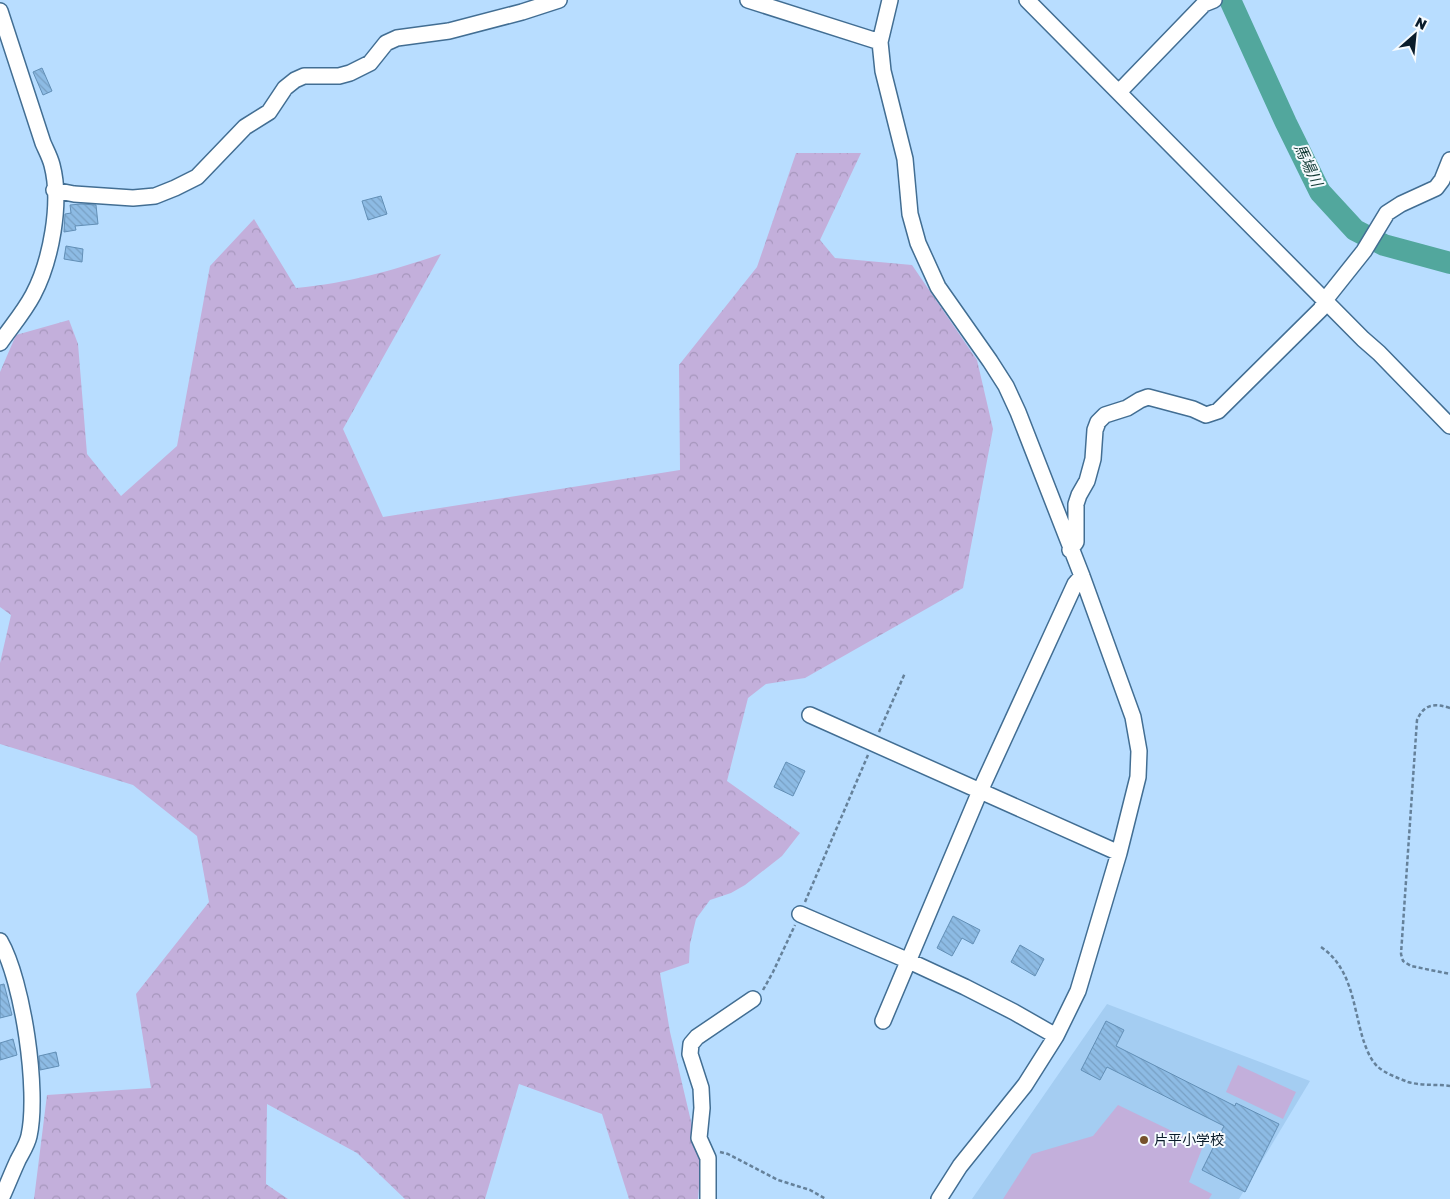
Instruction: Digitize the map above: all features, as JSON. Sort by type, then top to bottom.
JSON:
[{"type":"street","points":[[54,190],[74,194],[133,198],[155,196],[197,177],[245,127],[269,112],[285,88],[295,80],[304,76],[339,76],[350,74],[370,63],[386,44],[397,38],[450,31],[522,12],[558,0]]},
{"type":"street","points":[[748,0],[880,42]]},
{"type":"street","points":[[890,0],[880,42],[883,71],[905,159],[910,214],[918,244],[938,288],[1006,386],[1018,412],[1070,550],[1082,576],[1133,717],[1139,751],[1138,777],[1119,853],[1078,990],[1056,1036],[1025,1085],[960,1166],[939,1199]]},
{"type":"street","points":[[1028,0],[1250,227],[1450,426]]},
{"type":"street","points":[[1119,92],[1210,2]]},
{"type":"street","points":[[0,11],[51,164],[54,190],[52,242],[33,295],[0,343]]},
{"type":"street","points":[[1070,550],[1076,542],[1076,504],[1087,481],[1093,459],[1095,430],[1098,422],[1105,415],[1127,408],[1140,400],[1148,398],[1206,415],[1218,411],[1321,309],[1324,300],[1364,251],[1387,213],[1394,207],[1436,188],[1442,180],[1450,160]]},
{"type":"street","points":[[883,1021],[980,791],[1075,584],[1082,576]]},
{"type":"street","points":[[810,715],[1119,853]]},
{"type":"street","points":[[800,914],[909,961],[1014,1012],[1056,1036]]},
{"type":"street","points":[[0,941],[9,962],[24,1023],[30,1071],[31,1112],[27,1143],[1,1199]]},
{"type":"street","points":[[708,1199],[708,1158],[699,1138],[702,1108],[701,1088],[690,1054],[691,1044],[697,1037],[752,999]]},
{"type":"path","points":[[752,999],[765,987],[800,914],[905,673]]},
{"type":"path","points":[[1450,708],[1434,704],[1428,705],[1417,720],[1401,954],[1403,961],[1411,966],[1450,974]]},
{"type":"path","points":[[1321,947],[1335,958],[1346,975],[1365,1045],[1377,1066],[1409,1082],[1423,1085],[1450,1086]]},
{"type":"path","points":[[706,1150],[728,1154],[778,1180],[810,1190],[826,1199]]},
{"type":"shaded area","name":"片平小学校","points":[[1107,1004],[1310,1081],[1239,1199],[972,1199]]},
{"type":"green space","points":[[796,153],[861,153],[820,240],[835,258],[912,265],[977,360],[993,429],[963,588],[805,678],[766,684],[748,698],[727,781],[800,833],[782,856],[745,885],[731,893],[710,900],[696,919],[690,944],[689,963],[660,973],[670,1032],[701,1164],[698,1199],[629,1199],[602,1114],[519,1084],[485,1199],[405,1199],[357,1153],[267,1104],[266,1184],[288,1199],[34,1199],[47,1095],[151,1088],[136,994],[209,902],[197,836],[133,785],[0,744],[0,663],[11,615],[0,607],[0,372],[16,335],[69,320],[78,344],[87,454],[121,496],[177,446],[210,266],[254,219],[296,288],[370,276],[441,254],[343,429],[383,517],[680,470],[679,365],[757,267]]},
{"type":"green space","points":[[1238,1065],[1296,1092],[1283,1119],[1226,1092]]},
{"type":"green space","points":[[1118,1105],[1203,1146],[1189,1182],[1212,1194],[1209,1199],[1003,1199],[1032,1154],[1093,1136]]},
{"type":"building","points":[[42,68],[52,91],[43,95],[33,72]]},
{"type":"building","points":[[381,196],[387,214],[368,220],[362,201]]},
{"type":"building","points":[[70,205],[96,205],[98,224],[75,226],[76,230],[64,232],[65,214],[71,213]]},
{"type":"building","points":[[66,246],[83,249],[82,262],[64,259]]},
{"type":"building","points":[[786,762],[805,771],[793,796],[774,787]]},
{"type":"building","points":[[953,916],[980,930],[973,944],[962,938],[952,956],[937,948]]},
{"type":"building","points":[[1020,945],[1044,959],[1035,976],[1011,962]]},
{"type":"building","points":[[4,984],[12,1015],[0,1018],[0,985]]},
{"type":"building","points":[[1106,1021],[1124,1030],[1116,1046],[1235,1106],[1236,1103],[1279,1124],[1245,1192],[1202,1170],[1224,1126],[1107,1067],[1100,1080],[1081,1070]]},
{"type":"building","points":[[13,1039],[17,1055],[0,1060],[0,1043]]},
{"type":"building","points":[[56,1052],[59,1066],[40,1070],[39,1056]]},
{"type":"waterway","name":"馬場川","points":[[1230,0],[1320,192],[1355,230],[1384,245],[1450,263]]},
{"type":"place","name":"片平小学校","points":[[1144,1140]]}]
